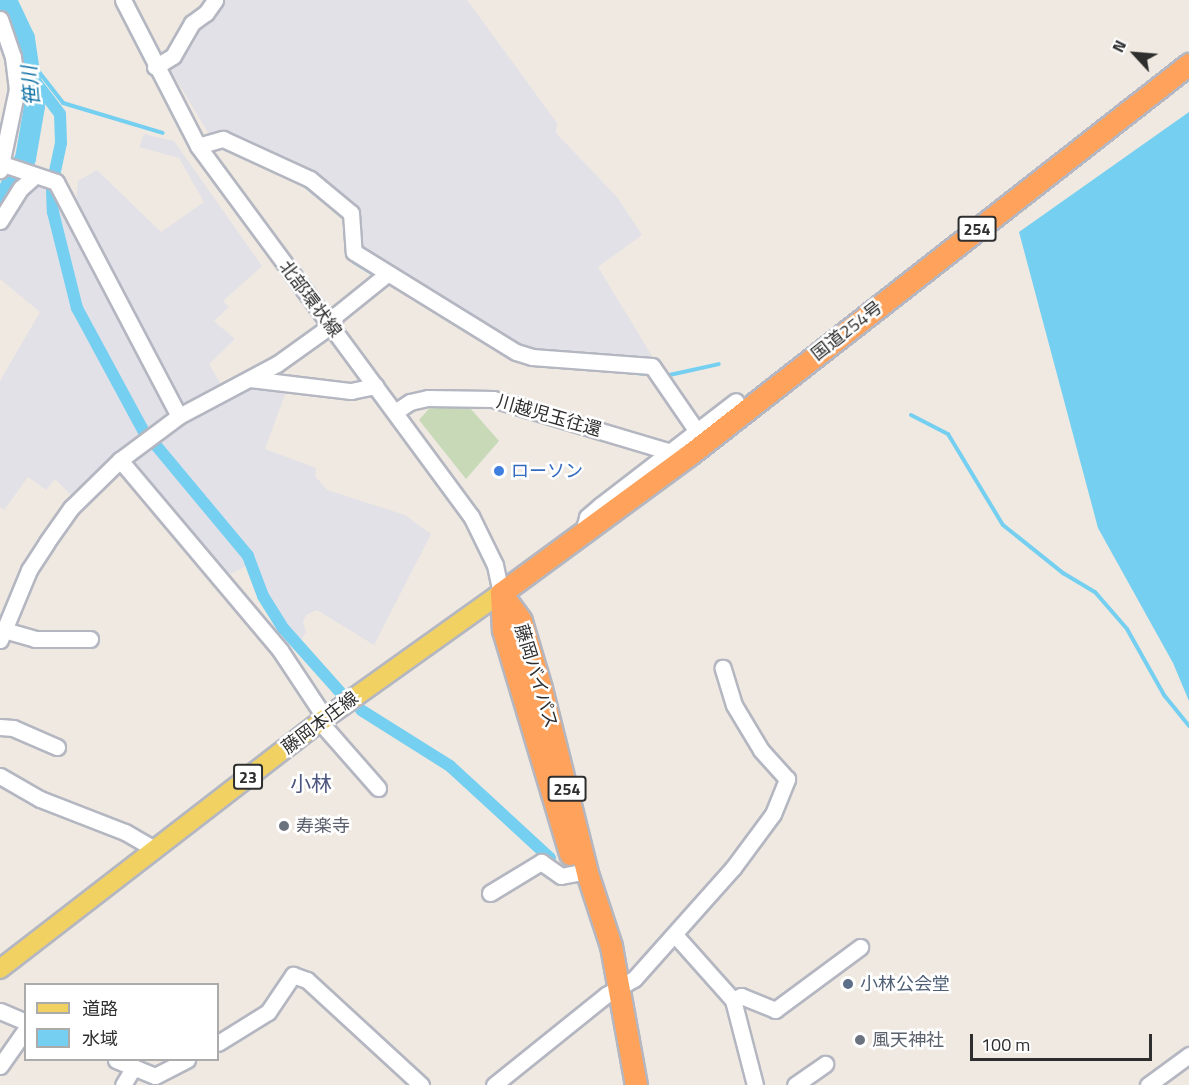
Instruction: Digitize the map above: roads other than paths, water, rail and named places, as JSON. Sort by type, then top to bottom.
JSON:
[{"type":"highway","name":"国道254号","points":[[501,593],[581,538],[1189,64]]},
{"type":"highway","name":"藤岡バイパス","points":[[501,593],[503,630],[576,873],[619,990]]},
{"type":"highway","name":"藤岡バイパス","points":[[501,593],[521,621],[541,688],[588,876],[611,946],[636,1085]]},
{"type":"main road","name":"藤岡本庄線","points":[[0,969],[323,720],[501,593]]},
{"type":"street","name":"北部環状線","points":[[123,0],[155,67],[198,146],[471,516],[492,558],[501,593]]},
{"type":"street","points":[[155,67],[173,56],[192,23],[206,13],[214,0]]},
{"type":"street","points":[[0,19],[13,57],[17,89],[1,166],[44,176],[56,182],[179,416]]},
{"type":"street","points":[[198,146],[223,139],[310,179],[351,213],[354,252],[516,352],[532,357],[652,366],[696,430]]},
{"type":"street","points":[[0,221],[31,174]]},
{"type":"street","points":[[90,639],[35,639],[2,635],[5,614],[46,542],[71,508],[120,460],[179,416],[250,379],[330,326],[336,315],[387,274]]},
{"type":"street","points":[[250,379],[351,391],[375,386]]},
{"type":"street","name":"川越児玉往還","points":[[395,412],[410,402],[428,398],[493,399],[667,452]]},
{"type":"street","points":[[581,538],[587,517],[667,452],[736,401]]},
{"type":"street","points":[[120,460],[280,650],[323,720],[378,788]]},
{"type":"street","points":[[494,1085],[606,995],[619,990],[676,936],[763,831],[782,797],[787,779],[761,750],[734,705],[723,668]]},
{"type":"street","points":[[0,727],[13,728],[57,747]]},
{"type":"street","points":[[0,776],[40,799],[125,832],[155,849]]},
{"type":"street","points":[[490,893],[541,862],[561,876],[576,873]]},
{"type":"street","points":[[676,936],[733,1000],[756,1085]]},
{"type":"street","points":[[733,1000],[741,996],[775,1011],[860,947]]},
{"type":"street","points":[[219,1043],[268,1012],[293,975],[307,980],[421,1085]]},
{"type":"street","points":[[0,1011],[24,1021]]},
{"type":"street","points":[[0,1066],[24,1032]]},
{"type":"street","points":[[1148,1085],[1189,1054]]},
{"type":"street","points":[[120,1061],[156,1080],[184,1061]]},
{"type":"street","points":[[795,1085],[825,1064]]},
{"type":"street","points":[[123,1085],[134,1067]]},
{"type":"water","points":[[1189,112],[1189,701],[1173,663],[1098,528],[1019,232]]},
{"type":"waterway","name":"笹川","points":[[0,205],[25,158],[34,106],[24,38],[6,0]]},
{"type":"waterway","points":[[32,70],[39,72],[63,103],[163,133]]},
{"type":"waterway","points":[[32,77],[60,114],[61,143],[54,175]]},
{"type":"waterway","points":[[226,149],[303,184],[347,220]]},
{"type":"waterway","points":[[52,189],[53,212],[77,308],[145,434]]},
{"type":"waterway","points":[[352,256],[354,262],[378,277]]},
{"type":"waterway","points":[[385,281],[523,361]]},
{"type":"waterway","points":[[665,376],[719,364]]},
{"type":"waterway","points":[[599,369],[646,374]]},
{"type":"waterway","points":[[911,415],[948,434],[1003,525],[1063,573],[1095,592],[1127,629],[1164,695],[1189,726]]},
{"type":"waterway","points":[[154,443],[248,556],[263,596],[283,628],[341,693]]},
{"type":"waterway","points":[[361,710],[450,766],[550,858]]},
{"type":"place","name":"ローソン","points":[[499,471]]},
{"type":"place","name":"寿楽寺","points":[[284,826]]},
{"type":"place","name":"小林公会堂","points":[[848,984]]},
{"type":"place","name":"風天神社","points":[[860,1040]]},
{"type":"district","name":"小林","points":[[311,783]]}]
